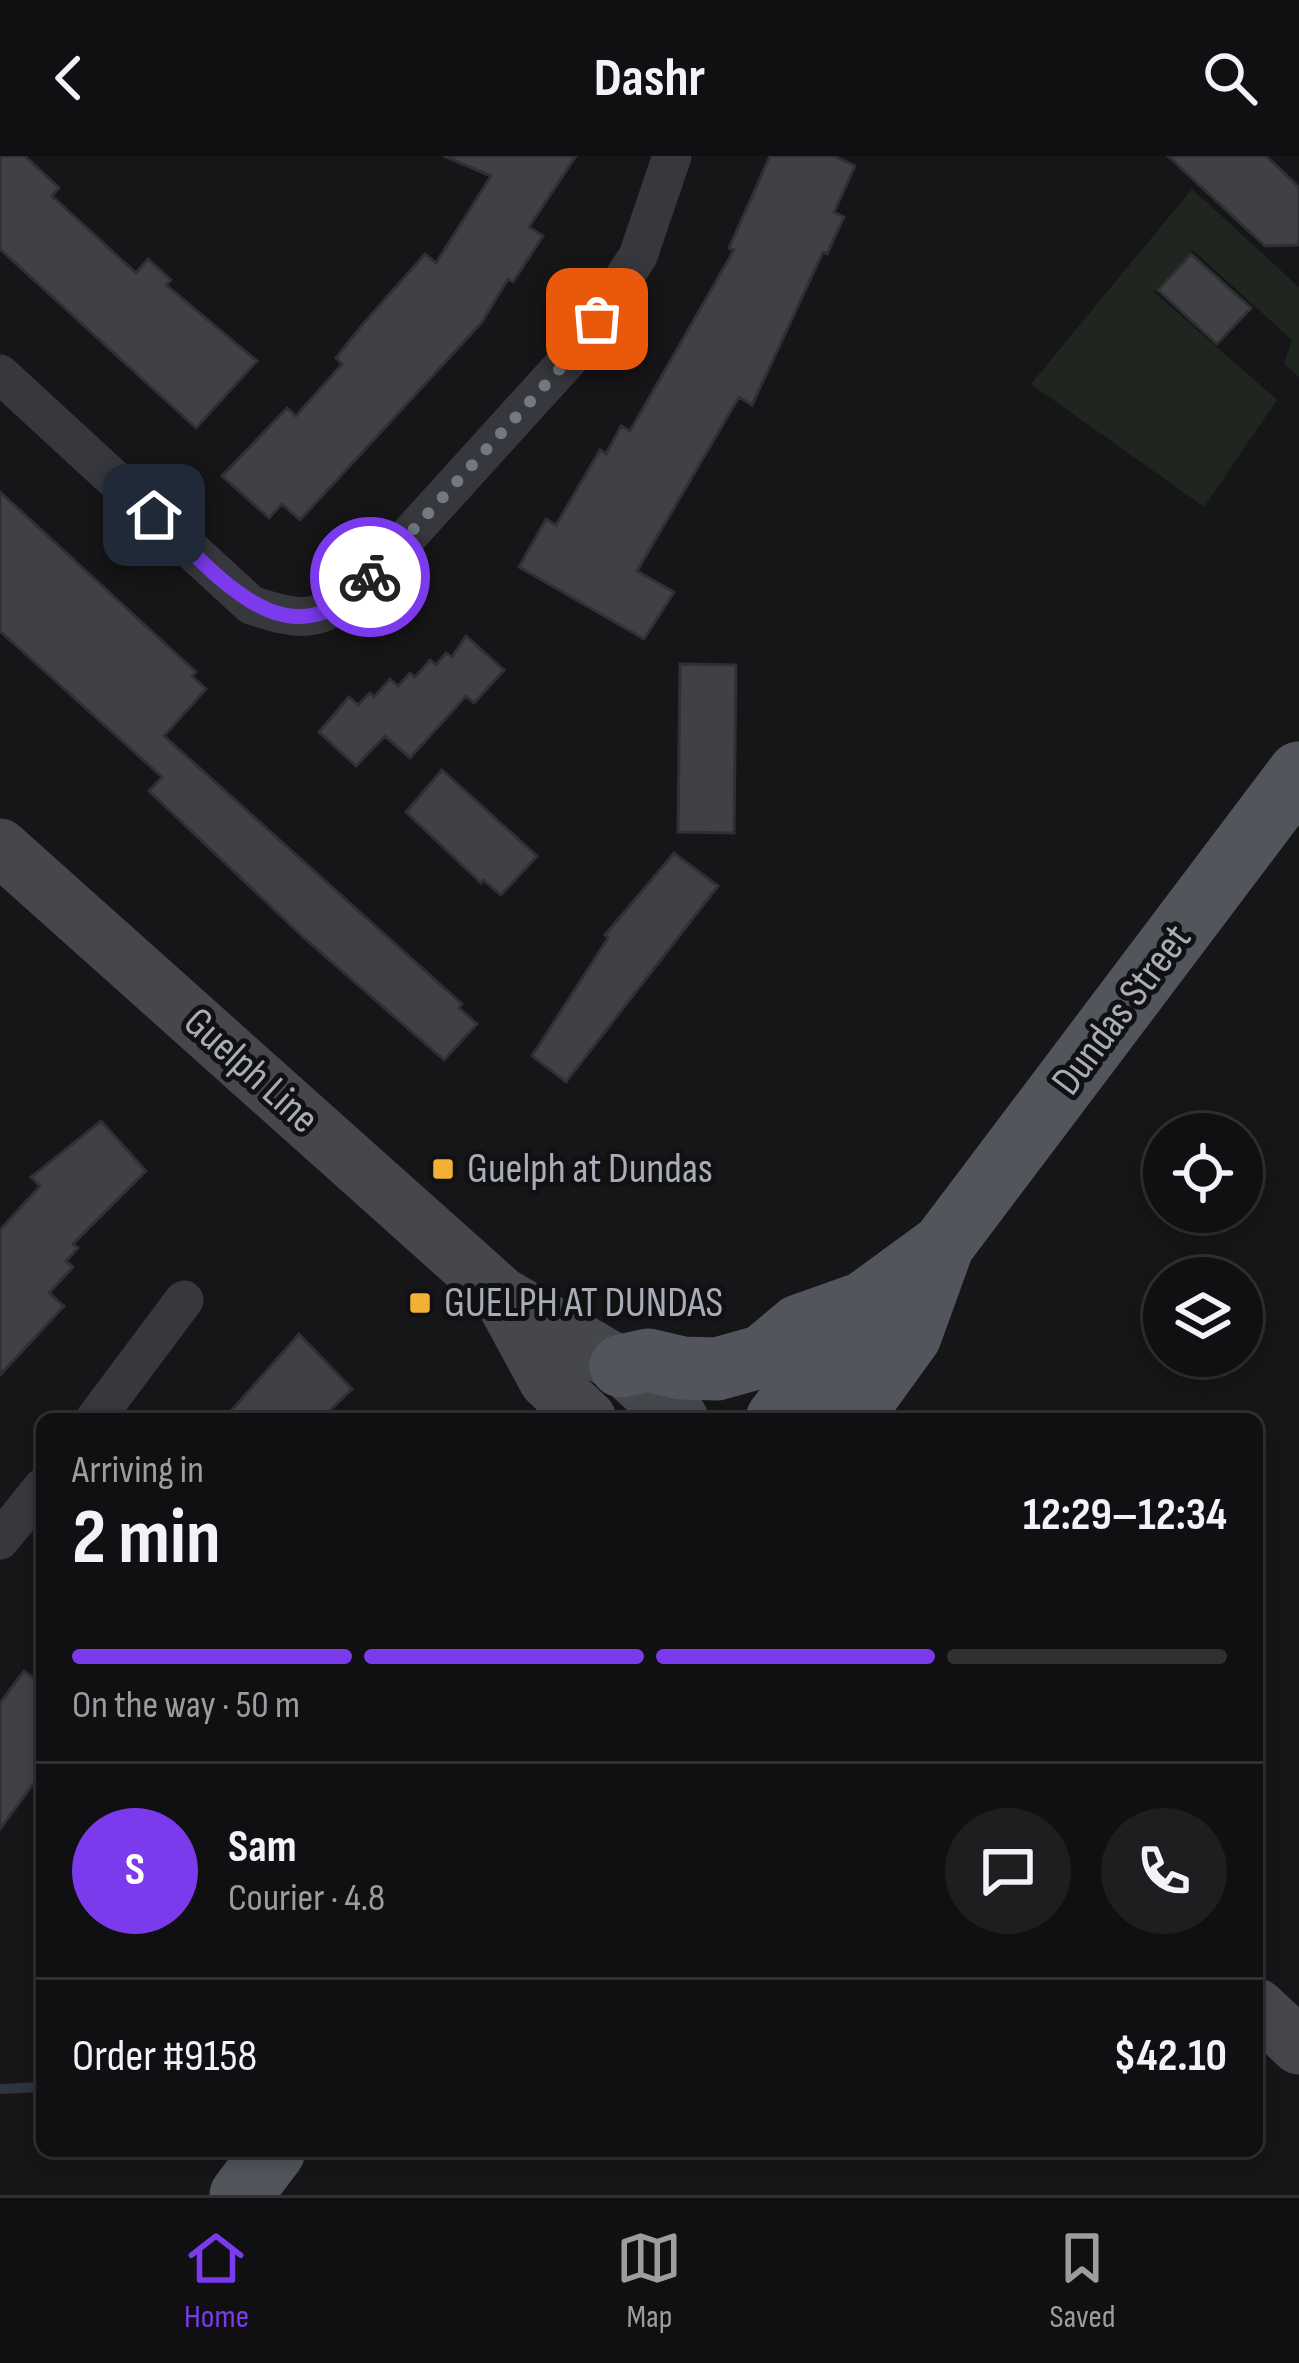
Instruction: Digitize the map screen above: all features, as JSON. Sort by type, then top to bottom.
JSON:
[{"type":"main road","name":"Dundas Street","points":[[782,1413],[865,1302],[943,1245],[1299,773]]},
{"type":"main road","name":"Guelph Line","points":[[0,847],[501,1295],[621,1366],[673,1413]]},
{"type":"main road","name":"Dundas Street","points":[[854,1413],[910,1336],[943,1245]]},
{"type":"main road","name":"Guelph Line","points":[[501,1295],[548,1380],[582,1413]]},
{"type":"main road","points":[[621,1366],[648,1360],[717,1369],[763,1356],[800,1326],[865,1302]]},
{"type":"main road","points":[[1263,2013],[1299,2046]]},
{"type":"main road","points":[[241,2195],[270,2157]]},
{"type":"street","points":[[0,374],[251,605],[294,619],[329,613],[361,588],[577,350],[638,256],[672,156]]},
{"type":"street","points":[[99,1413],[184,1300]]},
{"type":"street","points":[[0,1540],[36,1495]]},
{"type":"shaded area","points":[[1192,189],[1299,287],[1299,377],[1284,363],[1292,340],[1193,250],[1154,292],[1277,400],[1204,507],[1031,384]]},
{"type":"building","points":[[0,156],[25,156],[59,188],[52,196],[136,273],[148,259],[171,280],[166,285],[257,361],[196,428],[0,249]]},
{"type":"building","points":[[444,156],[576,156],[529,227],[543,236],[513,282],[508,279],[482,322],[300,520],[282,504],[269,518],[222,476],[287,408],[296,416],[342,364],[336,358],[363,324],[425,254],[436,263],[491,176]]},
{"type":"building","points":[[770,156],[834,156],[855,166],[834,212],[844,217],[752,405],[739,397],[637,571],[674,592],[644,639],[519,567],[546,519],[556,525],[600,450],[606,454],[621,426],[630,431],[734,250],[729,248]]},
{"type":"building","points":[[1168,156],[1266,156],[1299,187],[1299,245],[1265,246]]},
{"type":"building","points":[[1191,254],[1251,308],[1217,344],[1158,290]]},
{"type":"building","points":[[0,492],[196,672],[192,676],[206,689],[164,736],[462,1004],[459,1008],[477,1024],[444,1060],[303,937],[149,791],[162,777],[0,631]]},
{"type":"building","points":[[466,636],[504,670],[474,703],[466,696],[410,758],[385,736],[356,766],[319,732],[349,697],[358,705],[370,693],[374,697],[390,679],[398,686],[410,673],[415,677],[430,660],[436,665],[446,653],[452,657]]},
{"type":"building","points":[[680,664],[736,665],[734,833],[678,832]]},
{"type":"building","points":[[442,770],[537,856],[501,895],[483,880],[481,883],[406,812]]},
{"type":"building","points":[[674,853],[718,886],[566,1082],[532,1056],[608,938],[605,935]]},
{"type":"building","points":[[101,1121],[146,1171],[73,1244],[78,1248],[66,1261],[73,1267],[49,1293],[64,1306],[0,1375],[0,1230],[40,1186],[31,1177]]},
{"type":"building","points":[[299,1334],[352,1389],[327,1413],[229,1413]]},
{"type":"building","points":[[24,1671],[36,1680],[36,1780],[0,1829],[0,1703]]},
{"type":"waterway","points":[[0,2089],[36,2087]]},
{"type":"way so far","points":[[370,577],[577,350],[597,319]]},
{"type":"place","name":"Guelph at Dundas","points":[[443,1169]]},
{"type":"place","name":"GUELPH AT DUNDAS","points":[[420,1303]]},
{"type":"route","points":[[154,515],[251,605],[294,619],[329,613],[370,577]]}]
